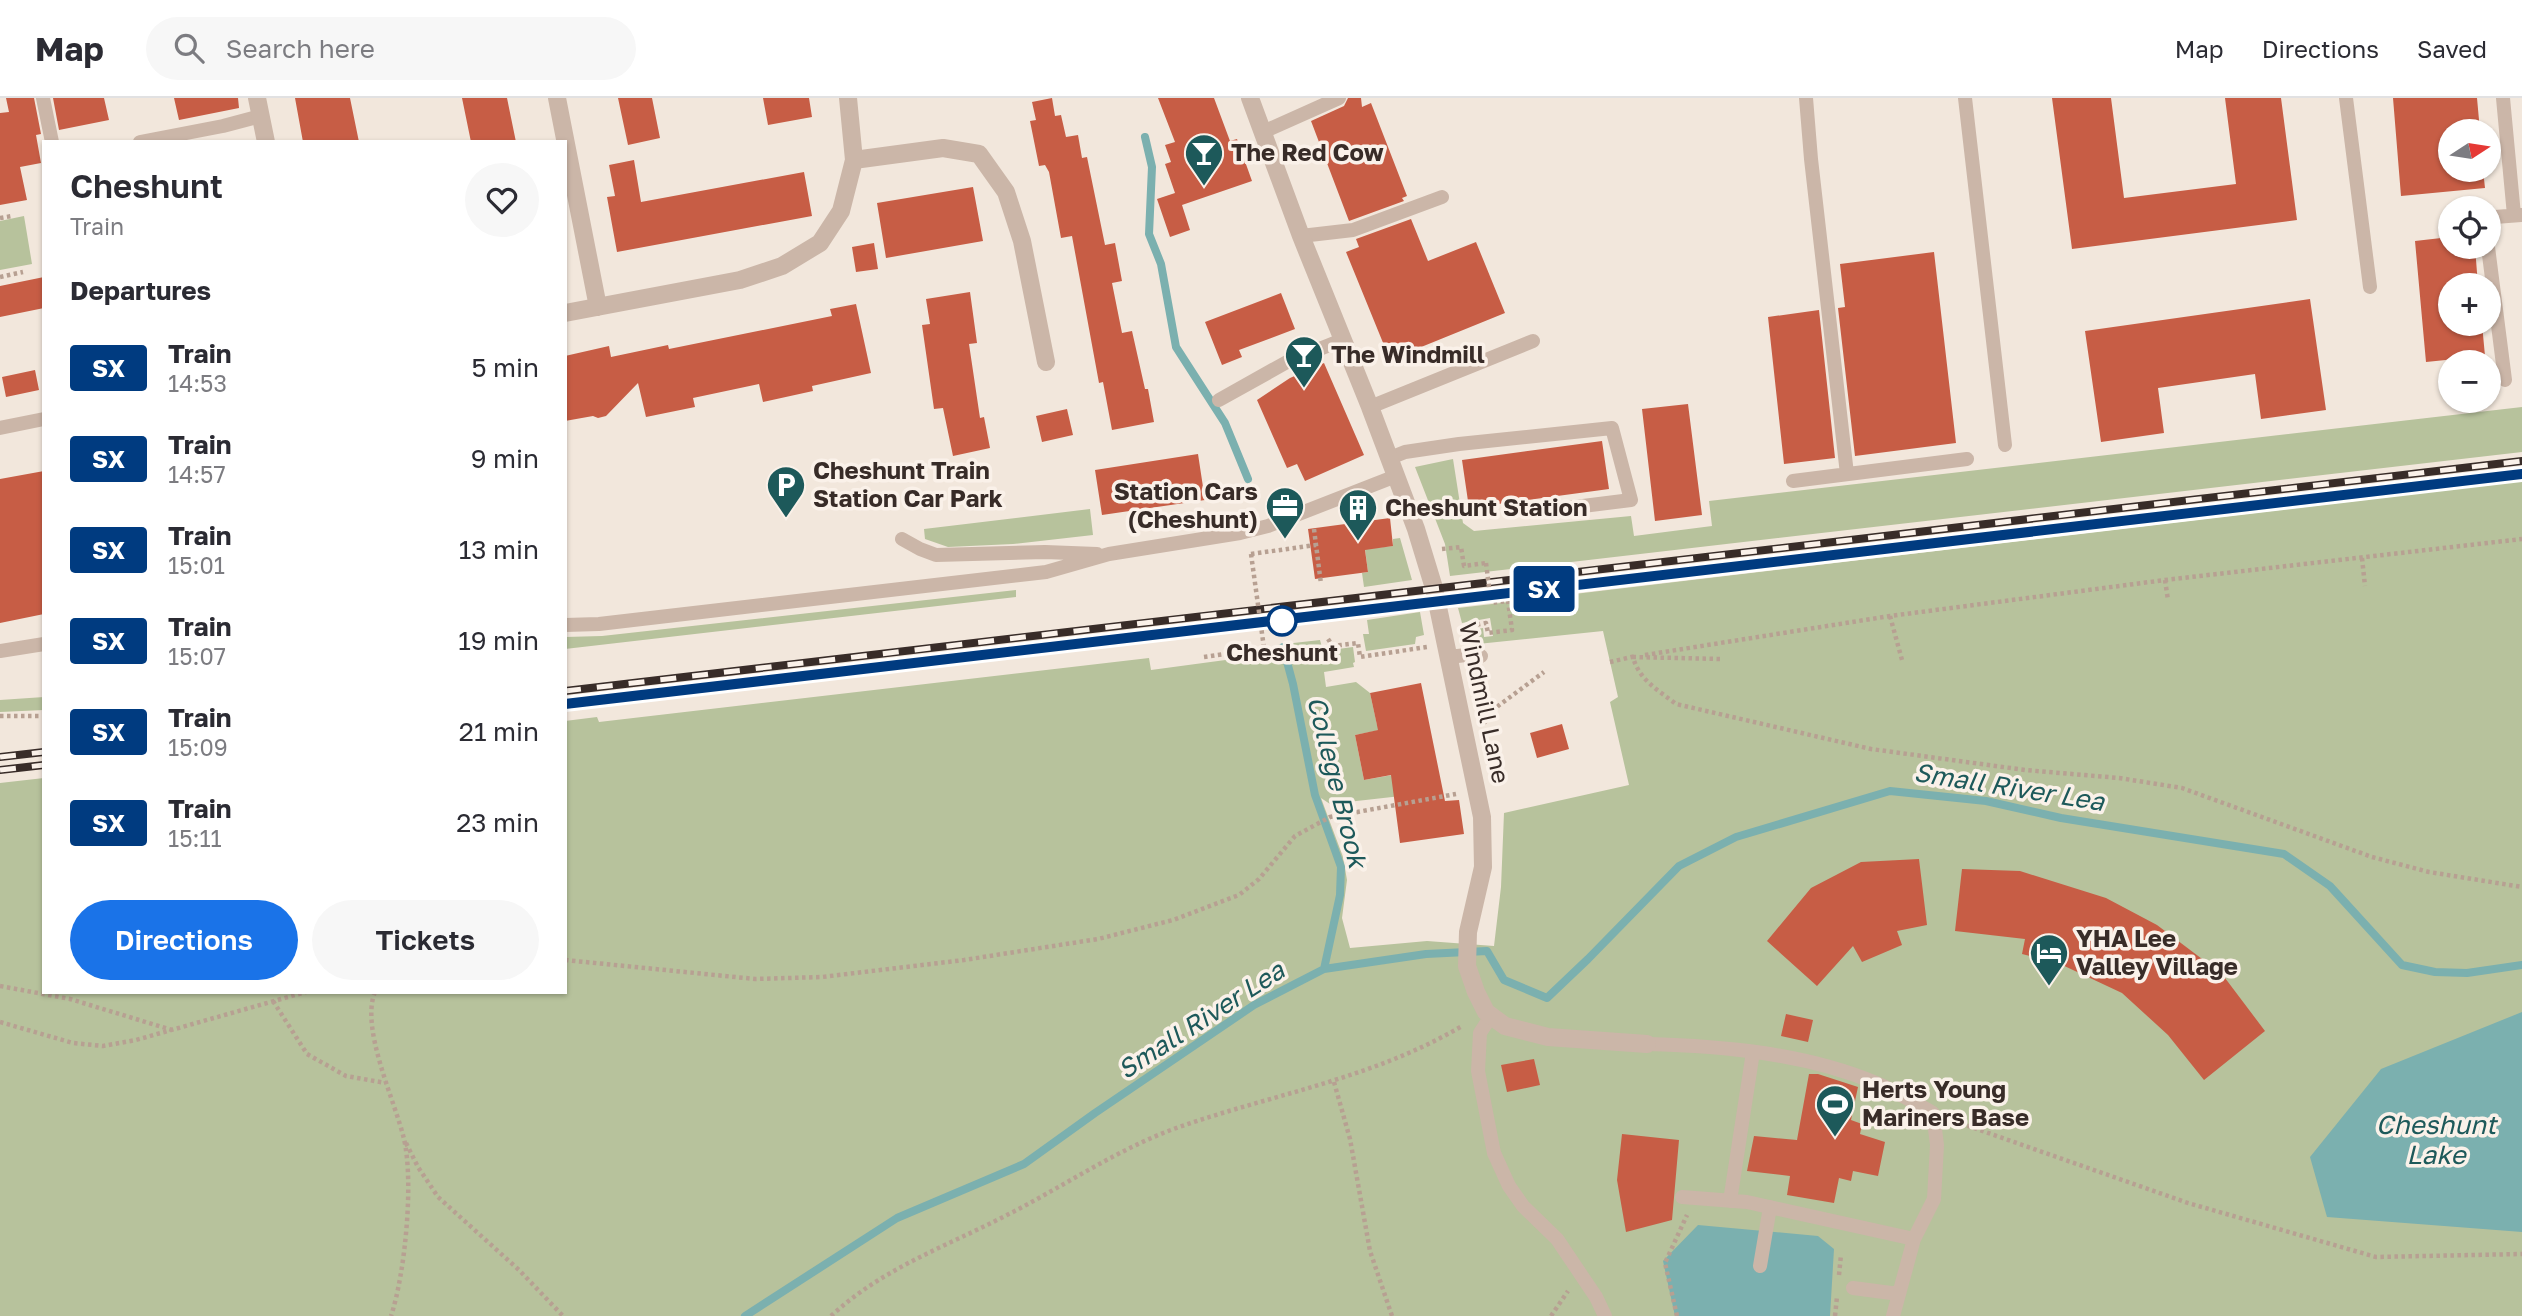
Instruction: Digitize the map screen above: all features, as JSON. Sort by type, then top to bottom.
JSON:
[{"type":"street","points":[[557,98],[565,140]]},
{"type":"street","points":[[567,313],[740,280],[782,266],[820,243],[841,211],[854,160],[848,98]]},
{"type":"street","name":"Windmill Lane","points":[[1250,98],[1301,236],[1390,458],[1428,565],[1478,790],[1484,839],[1483,867],[1468,932],[1467,966],[1488,1014]]},
{"type":"street","points":[[259,107],[266,140]]},
{"type":"street","points":[[854,160],[943,148],[979,154],[1006,192],[1022,242],[1046,362]]},
{"type":"street","points":[[567,149],[598,307]]},
{"type":"street","points":[[1488,1014],[1505,1026],[1548,1037],[1647,1044]]},
{"type":"lane","points":[[43,98],[52,140]]},
{"type":"lane","points":[[1263,132],[1339,98]]},
{"type":"lane","points":[[1806,98],[1847,474]]},
{"type":"lane","points":[[1965,98],[2005,445]]},
{"type":"lane","points":[[2346,98],[2370,287]]},
{"type":"lane","points":[[2503,98],[2518,215]]},
{"type":"lane","points":[[150,140],[223,126],[259,107]]},
{"type":"lane","points":[[1301,236],[1353,230],[1442,197]]},
{"type":"lane","points":[[2490,259],[2505,380]]},
{"type":"lane","points":[[1219,400],[1287,362],[1342,340]]},
{"type":"lane","points":[[1370,407],[1533,341]]},
{"type":"lane","points":[[0,428],[42,419]]},
{"type":"lane","points":[[1390,458],[1405,452],[1459,444],[1612,428],[1631,500],[1544,511]]},
{"type":"lane","points":[[1793,481],[1967,459]]},
{"type":"lane","points":[[567,625],[1046,572],[1109,554],[1268,526],[1396,476]]},
{"type":"lane","points":[[902,539],[920,550],[936,555],[1045,552],[1109,554]]},
{"type":"lane","points":[[0,651],[42,644]]},
{"type":"lane","points":[[1449,657],[1481,656]]},
{"type":"lane","points":[[1488,1014],[1480,1033],[1478,1071],[1494,1153],[1509,1186],[1523,1206],[1558,1240],[1605,1316]]},
{"type":"lane","points":[[1647,1044],[1704,1046],[1826,1065],[1878,1083],[1933,1114],[1937,1145],[1934,1199],[1914,1239],[1893,1316]]},
{"type":"lane","points":[[1730,1201],[1753,1052]]},
{"type":"lane","points":[[1689,1198],[1770,1207],[1914,1239]]},
{"type":"lane","points":[[1760,1266],[1770,1207]]},
{"type":"lane","points":[[1853,1288],[1899,1294]]},
{"type":"path","points":[[0,218],[12,216]]},
{"type":"path","points":[[0,277],[23,272]]},
{"type":"path","points":[[1313,525],[1321,584]]},
{"type":"path","points":[[1609,662],[1890,616],[2165,579],[2522,539]]},
{"type":"path","points":[[1204,657],[1264,648],[1251,554],[1316,545]]},
{"type":"path","points":[[1445,549],[1461,547],[1464,566],[1486,563],[1491,603],[1508,601],[1512,630],[1488,633],[1486,623],[1459,628]]},
{"type":"path","points":[[2362,558],[2365,586]]},
{"type":"path","points":[[2165,579],[2168,600]]},
{"type":"path","points":[[1890,616],[1902,660]]},
{"type":"path","points":[[1328,639],[1333,646],[1358,643],[1360,657],[1432,646]]},
{"type":"path","points":[[1633,657],[1720,659]]},
{"type":"path","points":[[1633,657],[1636,669],[1650,685],[1676,704],[1871,750],[2182,788],[2372,857],[2429,872],[2522,887]]},
{"type":"path","points":[[1482,725],[1498,706],[1545,672]]},
{"type":"path","points":[[0,716],[42,716]]},
{"type":"path","points":[[567,960],[755,979],[808,977],[964,960],[1098,940],[1173,920],[1239,895],[1259,879],[1295,836],[1330,817],[1478,790]]},
{"type":"path","points":[[0,986],[42,994]]},
{"type":"path","points":[[44,994],[71,999],[173,1031]]},
{"type":"path","points":[[0,1022],[73,1044],[103,1046],[173,1031],[299,994]]},
{"type":"path","points":[[375,994],[370,1020],[404,1139],[418,1167],[438,1197],[519,1270],[563,1316]]},
{"type":"path","points":[[273,1001],[307,1054],[346,1076],[386,1083]]},
{"type":"path","points":[[831,1316],[881,1277],[935,1248],[1005,1216],[1139,1142],[1227,1112],[1334,1082],[1448,1034],[1488,1014]]},
{"type":"path","points":[[1334,1082],[1350,1139],[1370,1251],[1392,1316]]},
{"type":"path","points":[[1933,1114],[2188,1203],[2376,1257],[2522,1254]]},
{"type":"path","points":[[391,1316],[404,1244],[407,1184],[404,1139]]},
{"type":"path","points":[[1677,1316],[1665,1263],[1689,1198]]},
{"type":"path","points":[[1551,1316],[1580,1273]]},
{"type":"green space","points":[[24,216],[32,264],[0,270],[0,221]]},
{"type":"green space","points":[[2522,407],[2522,452],[1450,576],[1445,544],[1415,467],[1453,459],[1463,523],[1474,531],[1631,516],[1634,536],[1712,526],[1709,501],[2470,413],[2501,413],[2501,409]]},
{"type":"green space","points":[[2522,481],[2522,1316],[0,1316],[0,783],[42,778],[42,994],[567,994],[567,721],[597,717],[599,722],[1149,658],[1151,670],[1277,653],[1276,645],[1320,640],[1323,651],[1353,647],[1355,662],[1354,667],[1324,672],[1326,687],[1356,682],[1370,693],[1377,725],[1399,721],[1400,726],[1355,735],[1364,780],[1398,774],[1401,796],[1330,804],[1321,798],[1343,857],[1347,880],[1342,918],[1350,948],[1427,941],[1494,946],[1501,887],[1504,813],[1629,785],[1610,702],[1618,697],[1603,631],[1468,645],[1465,631],[1483,628],[1484,637],[1493,636],[1490,618],[1462,623],[1458,608]]},
{"type":"green space","points":[[1090,509],[1093,535],[1013,544],[948,547],[925,539],[924,529]]},
{"type":"green space","points":[[1400,538],[1412,580],[1364,587],[1362,573],[1368,572],[1365,549],[1393,546],[1393,539]]},
{"type":"green space","points":[[1016,590],[1016,597],[567,649],[567,637],[602,636]]},
{"type":"green space","points":[[1420,612],[1424,635],[1416,637],[1415,644],[1366,651],[1363,634],[1369,634],[1367,620]]},
{"type":"green space","points":[[42,697],[42,710],[0,712],[0,700]]},
{"type":"water","name":"Cheshunt Lake","points":[[2522,1012],[2522,1232],[2327,1217],[2310,1157],[2381,1069]]},
{"type":"water","points":[[1698,1225],[1818,1236],[1834,1249],[1830,1316],[1675,1316],[1663,1261]]},
{"type":"building","points":[[6,98],[34,98],[41,134],[36,135],[41,163],[20,167],[27,200],[0,205],[0,113],[9,112]]},
{"type":"building","points":[[53,98],[104,98],[109,120],[59,130]]},
{"type":"building","points":[[174,98],[238,98],[239,108],[179,120]]},
{"type":"building","points":[[295,98],[350,98],[359,140],[303,140]]},
{"type":"building","points":[[462,98],[507,98],[516,140],[471,140]]},
{"type":"building","points":[[618,98],[652,98],[660,138],[628,145]]},
{"type":"building","points":[[763,98],[809,98],[812,117],[768,125]]},
{"type":"building","points":[[1052,98],[1055,116],[1061,115],[1066,137],[1078,135],[1082,158],[1087,157],[1105,245],[1115,243],[1122,281],[1112,283],[1122,333],[1132,331],[1154,422],[1112,430],[1103,382],[1099,383],[1072,236],[1061,238],[1049,172],[1045,165],[1039,166],[1030,121],[1036,120],[1032,102]]},
{"type":"building","name":"The Red Cow","points":[[1158,98],[1214,98],[1230,141],[1237,139],[1252,181],[1182,205],[1190,230],[1170,237],[1157,199],[1175,193],[1165,164],[1171,162],[1165,145],[1175,142]]},
{"type":"building","points":[[1348,98],[1361,98],[1362,107],[1371,103],[1407,196],[1402,198],[1404,201],[1349,221],[1311,121],[1344,106]]},
{"type":"building","points":[[2052,98],[2111,98],[2124,198],[2236,184],[2225,98],[2281,98],[2297,220],[2072,249]]},
{"type":"building","points":[[2393,98],[2477,98],[2479,119],[2438,119],[2438,182],[2484,182],[2485,188],[2401,196]]},
{"type":"building","points":[[634,160],[641,202],[804,172],[812,216],[617,252],[607,197],[615,196],[609,165]]},
{"type":"building","points":[[973,187],[983,241],[886,258],[877,203]]},
{"type":"building","points":[[1411,219],[1428,261],[1476,242],[1505,313],[1399,356],[1388,355],[1346,252],[1359,247],[1356,239]]},
{"type":"building","points":[[2438,238],[2438,259],[2476,259],[2477,273],[2438,273],[2438,336],[2483,336],[2484,350],[2438,350],[2438,361],[2426,362],[2415,241]]},
{"type":"building","points":[[874,243],[878,269],[856,272],[852,247]]},
{"type":"building","points":[[1934,252],[1956,443],[1855,456],[1838,308],[1845,307],[1840,264]]},
{"type":"building","points":[[42,277],[42,308],[0,317],[0,286]]},
{"type":"building","points":[[970,292],[977,343],[969,344],[980,418],[984,417],[990,448],[953,456],[943,408],[934,409],[922,325],[930,324],[926,299]]},
{"type":"building","points":[[1281,293],[1295,329],[1239,350],[1242,357],[1222,365],[1205,322]]},
{"type":"building","points":[[2310,299],[2326,410],[2261,419],[2255,374],[2158,388],[2164,433],[2101,442],[2085,331]]},
{"type":"building","points":[[856,304],[871,373],[812,386],[813,391],[763,402],[759,384],[693,398],[695,407],[646,417],[638,383],[606,416],[567,421],[567,356],[609,346],[611,357],[668,345],[669,349],[832,316],[830,309]]},
{"type":"building","points":[[1819,310],[1835,458],[1784,464],[1768,317]]},
{"type":"building","points":[[1324,363],[1364,455],[1305,481],[1297,464],[1287,468],[1257,400],[1290,378]]},
{"type":"building","points":[[35,370],[39,390],[6,397],[2,377]]},
{"type":"building","points":[[1688,404],[1702,515],[1655,521],[1642,409]]},
{"type":"building","points":[[1067,409],[1073,435],[1042,442],[1036,416]]},
{"type":"building","points":[[1602,441],[1609,489],[1469,508],[1462,460]]},
{"type":"building","points":[[1198,454],[1205,500],[1102,515],[1095,470]]},
{"type":"building","points":[[42,471],[42,614],[0,623],[0,479]]},
{"type":"building","name":"Cheshunt Station","points":[[1390,518],[1393,546],[1365,550],[1368,572],[1315,579],[1308,529]]},
{"type":"building","points":[[1421,683],[1445,801],[1459,800],[1464,834],[1400,843],[1391,775],[1364,780],[1355,735],[1378,730],[1370,693]]},
{"type":"building","points":[[1562,724],[1569,749],[1537,758],[1530,733]]},
{"type":"building","points":[[1919,859],[1927,925],[1897,931],[1902,945],[1862,962],[1853,946],[1817,986],[1767,941],[1811,888],[1861,862]]},
{"type":"building","points":[[1962,869],[2020,871],[2106,898],[2157,925],[2222,974],[2265,1031],[2204,1080],[2168,1035],[2122,993],[2058,963],[2022,954],[2025,939],[1955,931]]},
{"type":"building","points":[[1786,1014],[1813,1020],[1808,1042],[1781,1036]]},
{"type":"building","points":[[1534,1059],[1540,1085],[1507,1092],[1501,1065]]},
{"type":"building","name":"Herts Young Mariners Base","points":[[1809,1074],[1818,1074],[1858,1087],[1851,1120],[1862,1124],[1860,1134],[1885,1142],[1878,1176],[1853,1171],[1851,1181],[1839,1178],[1834,1203],[1787,1195],[1790,1176],[1747,1171],[1754,1136],[1797,1140]]},
{"type":"building","points":[[1622,1134],[1679,1140],[1672,1220],[1626,1232],[1617,1180]]},
{"type":"waterway","name":"College Brook","points":[[1145,137],[1152,167],[1149,234],[1161,264],[1176,347],[1225,423],[1248,479]]},
{"type":"waterway","name":"College Brook","points":[[1283,647],[1315,795],[1341,867],[1340,895],[1324,969]]},
{"type":"waterway","name":"Small River Lea","points":[[745,1316],[897,1218],[1024,1164],[1254,1005],[1324,969],[1426,954],[1487,951],[1504,980],[1547,998],[1679,866],[1736,837],[1890,791],[1986,801],[2061,818],[2284,854],[2330,886],[2402,965],[2435,972],[2467,973],[2522,965]]},
{"type":"railway","points":[[567,691],[2522,461]]},
{"type":"railway","points":[[567,704],[2522,474]]},
{"type":"railway","points":[[0,757],[42,752]]},
{"type":"railway","points":[[0,770],[42,765]]},
{"type":"train","name":"SX","points":[[567,704],[2522,474]]},
{"type":"place","name":"The Red Cow","points":[[1204,187]]},
{"type":"place","name":"The Windmill","points":[[1304,389]]},
{"type":"place","name":"Cheshunt Train Station Car Park","points":[[786,519]]},
{"type":"place","name":"Station Cars (Cheshunt)","points":[[1285,540]]},
{"type":"place","name":"Cheshunt Station","points":[[1358,542]]},
{"type":"place","name":"Cheshunt","points":[[1282,621]]},
{"type":"place","name":"YHA Lee Valley Village","points":[[2049,987]]},
{"type":"place","name":"Herts Young Mariners Base","points":[[1835,1138]]}]
